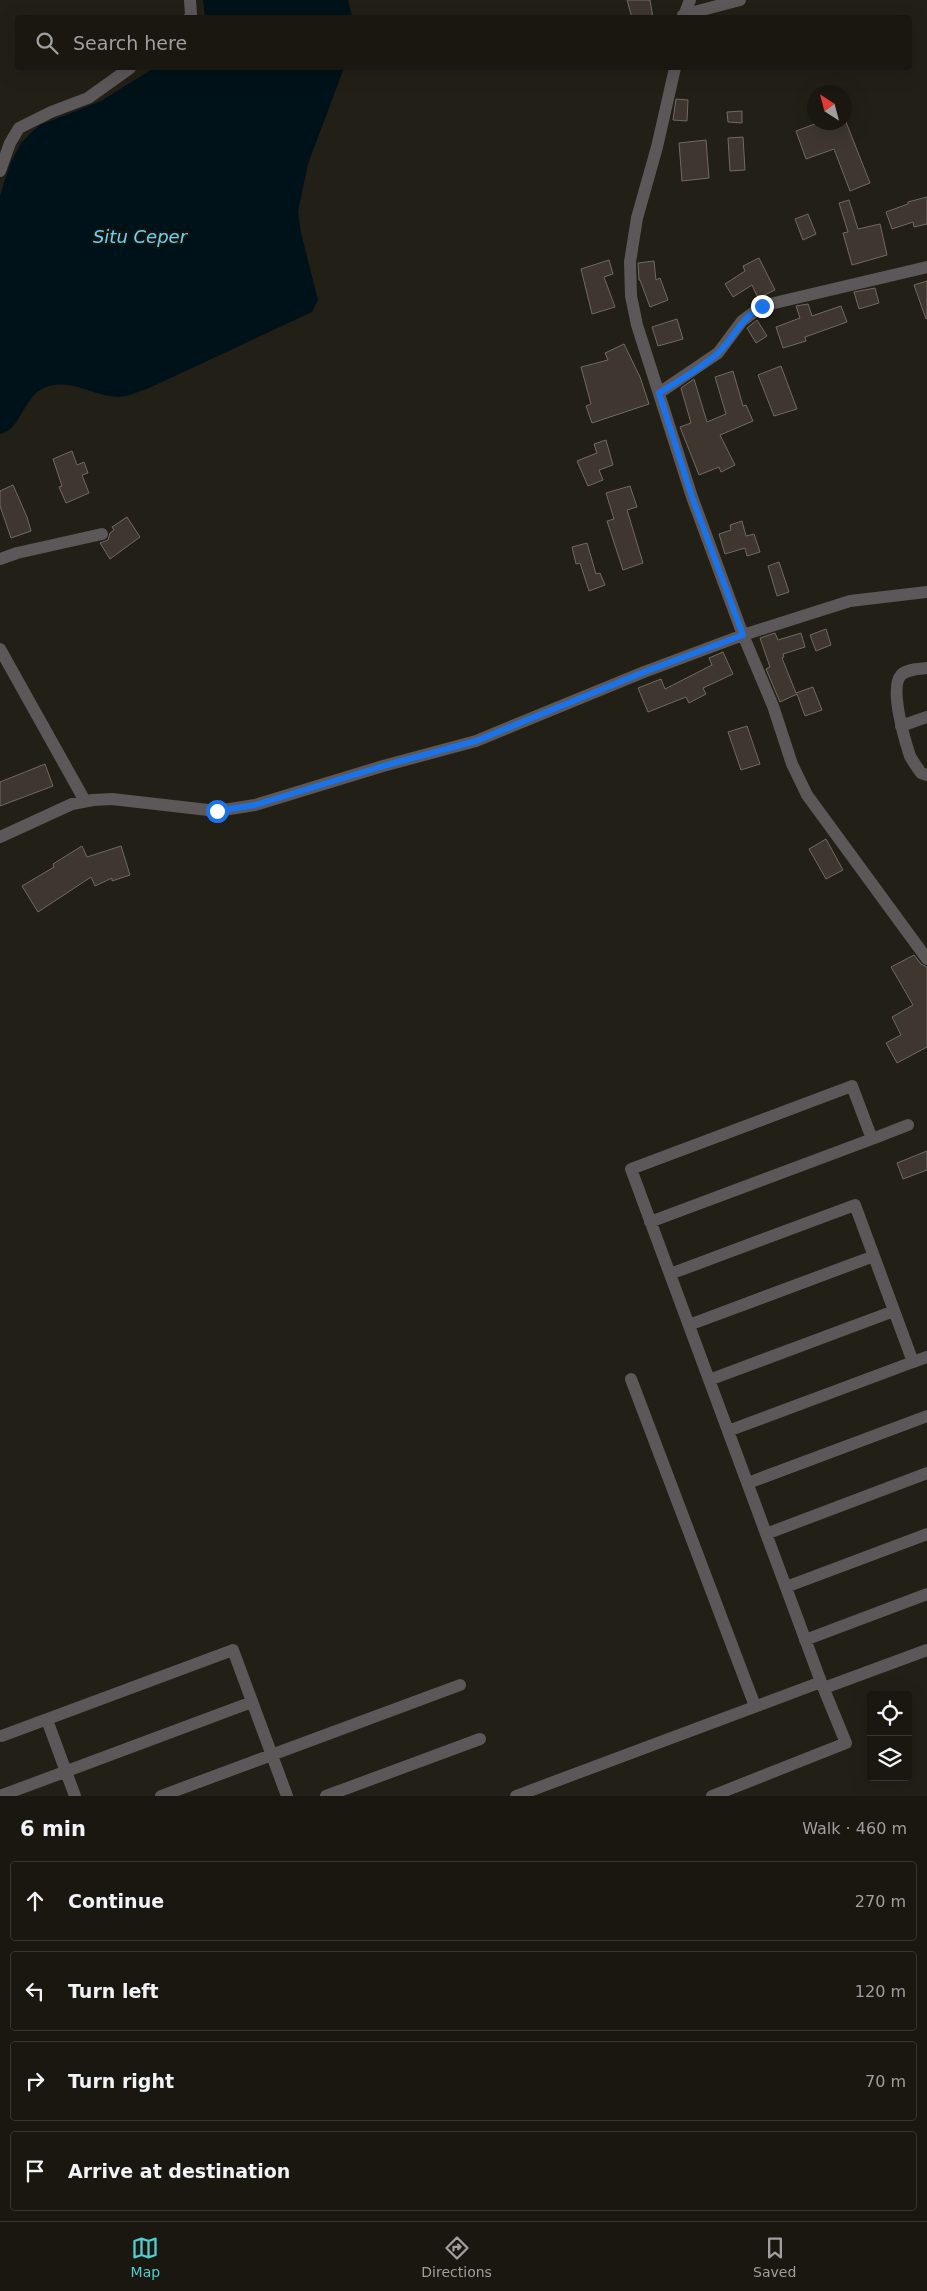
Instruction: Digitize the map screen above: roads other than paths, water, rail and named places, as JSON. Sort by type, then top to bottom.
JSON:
[{"type":"street","points":[[190,0],[190,15]]},
{"type":"street","points":[[683,15],[690,0]]},
{"type":"street","points":[[687,15],[740,0]]},
{"type":"street","points":[[0,170],[10,143],[19,128],[51,112],[88,98],[127,70]]},
{"type":"street","points":[[675,70],[657,147],[637,218],[630,262],[631,296],[637,324],[692,497],[743,635],[772,706],[792,764],[807,795],[927,959]]},
{"type":"street","points":[[659,393],[718,353],[742,321],[762,306],[927,267]]},
{"type":"street","points":[[0,559],[16,553],[102,534]]},
{"type":"street","points":[[0,837],[72,804],[84,802],[112,799],[217,811],[255,805],[383,766],[476,741],[644,672],[743,635],[850,601],[927,592]]},
{"type":"street","points":[[0,649],[84,802]]},
{"type":"street","points":[[927,668],[908,670],[901,675],[898,681],[897,701],[901,726],[911,758],[921,773],[927,775]]},
{"type":"street","points":[[901,726],[927,717]]},
{"type":"street","points":[[712,1796],[846,1743],[805,1640],[631,1169],[852,1086],[872,1139]]},
{"type":"street","points":[[650,1222],[908,1125]]},
{"type":"street","points":[[670,1274],[855,1205],[913,1362]]},
{"type":"street","points":[[689,1325],[874,1256]]},
{"type":"street","points":[[709,1380],[894,1310]]},
{"type":"street","points":[[728,1431],[927,1357]]},
{"type":"street","points":[[631,1379],[755,1706]]},
{"type":"street","points":[[748,1484],[927,1416]]},
{"type":"street","points":[[766,1534],[927,1473]]},
{"type":"street","points":[[786,1587],[927,1534]]},
{"type":"street","points":[[805,1640],[927,1594]]},
{"type":"street","points":[[2,1736],[234,1650],[287,1796]]},
{"type":"street","points":[[516,1796],[755,1706],[927,1650]]},
{"type":"street","points":[[161,1796],[460,1685]]},
{"type":"street","points":[[0,1796],[252,1702]]},
{"type":"street","points":[[47,1720],[75,1796]]},
{"type":"street","points":[[326,1796],[480,1739]]},
{"type":"water","points":[[203,0],[348,0],[352,15],[205,15]]},
{"type":"water","name":"Situ Ceper","points":[[151,70],[343,70],[308,164],[298,211],[301,233],[318,300],[312,312],[147,389],[132,394],[121,397],[108,396],[63,385],[53,385],[44,388],[31,398],[13,426],[0,434],[0,196],[10,164],[21,143],[33,131],[40,125],[101,101]]}]
